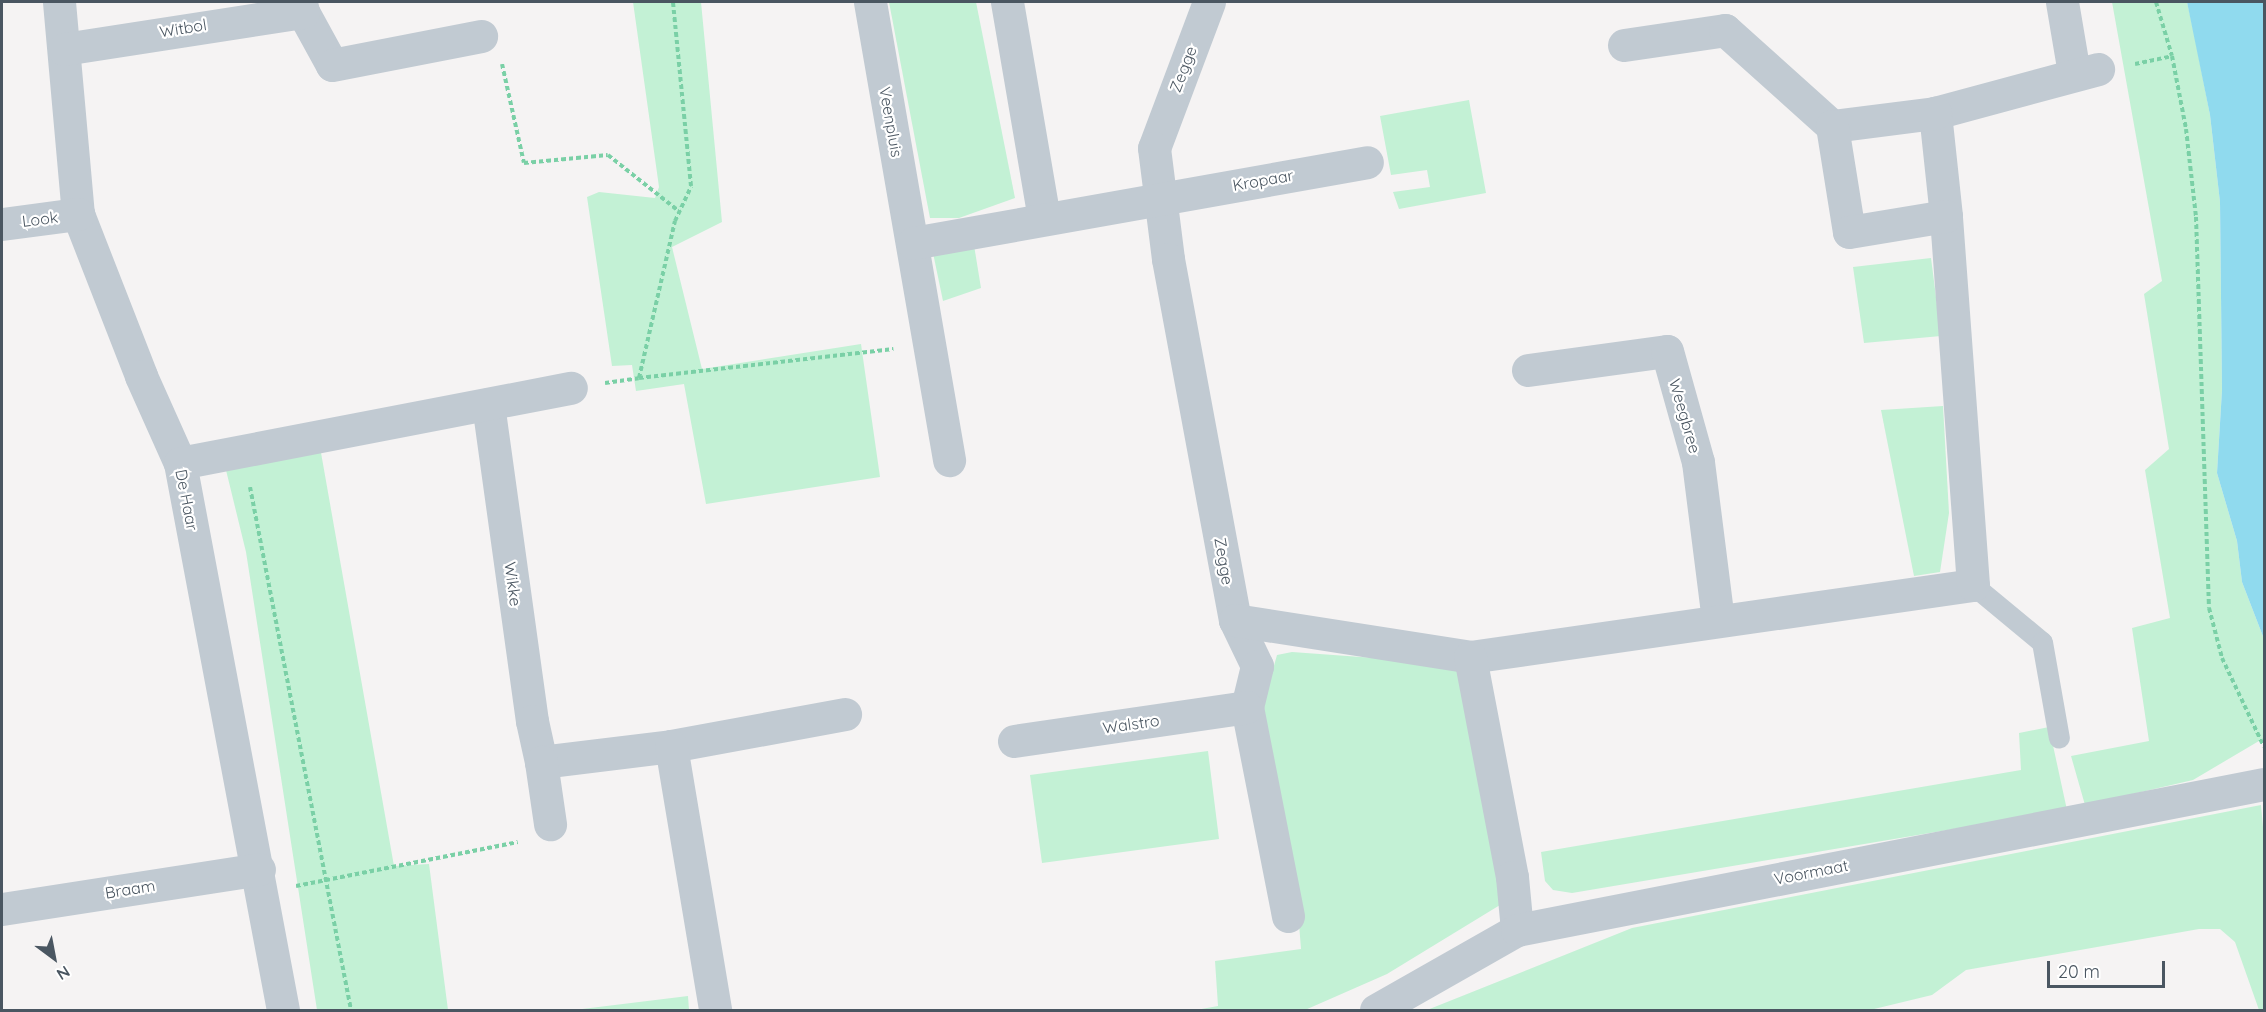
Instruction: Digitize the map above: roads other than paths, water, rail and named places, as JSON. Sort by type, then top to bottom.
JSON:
[{"type":"street","name":"De Haar","points":[[59,2],[78,214],[141,376],[180,463],[261,880],[283,1011]]},
{"type":"street","name":"Veenpluis","points":[[870,2],[949,460]]},
{"type":"street","points":[[1007,2],[1044,218]]},
{"type":"street","name":"Zegge","points":[[1209,2],[1154,148],[1159,199],[1235,620]]},
{"type":"street","points":[[1832,126],[1935,112],[2086,71],[2062,2]]},
{"type":"street","name":"Witbol","points":[[64,49],[302,7],[332,65],[481,36]]},
{"type":"street","points":[[1624,45],[1725,30],[1832,126],[1849,232],[1946,216]]},
{"type":"street","points":[[1235,620],[1470,657],[1973,585],[1946,216],[1935,112]]},
{"type":"street","name":"Kropaar","points":[[1159,199],[1367,162]]},
{"type":"street","points":[[913,243],[1159,199]]},
{"type":"street","name":"Look","points":[[2,224],[78,214]]},
{"type":"street","name":"Weegbree","points":[[1528,370],[1667,351],[1698,462],[1718,620]]},
{"type":"street","points":[[180,463],[572,388]]},
{"type":"street","name":"Wikke","points":[[488,404],[532,721],[541,762],[550,824]]},
{"type":"street","points":[[1235,620],[1257,666],[1247,707],[1288,916]]},
{"type":"street","points":[[1470,657],[1512,877],[1517,930]]},
{"type":"street","name":"Walstro","points":[[1014,741],[1247,707]]},
{"type":"street","points":[[541,762],[671,746],[845,714]]},
{"type":"street","points":[[671,746],[715,1011]]},
{"type":"street","name":"Voormaat","points":[[1377,1011],[1517,930],[2265,784]]},
{"type":"street","name":"Braam","points":[[2,909],[261,880]]},
{"type":"lane","points":[[1973,585],[2042,642],[2059,738]]},
{"type":"water","points":[[2187,2],[2264,2],[2264,639],[2242,582],[2237,541],[2217,473],[2222,390],[2220,202],[2210,115]]}]
